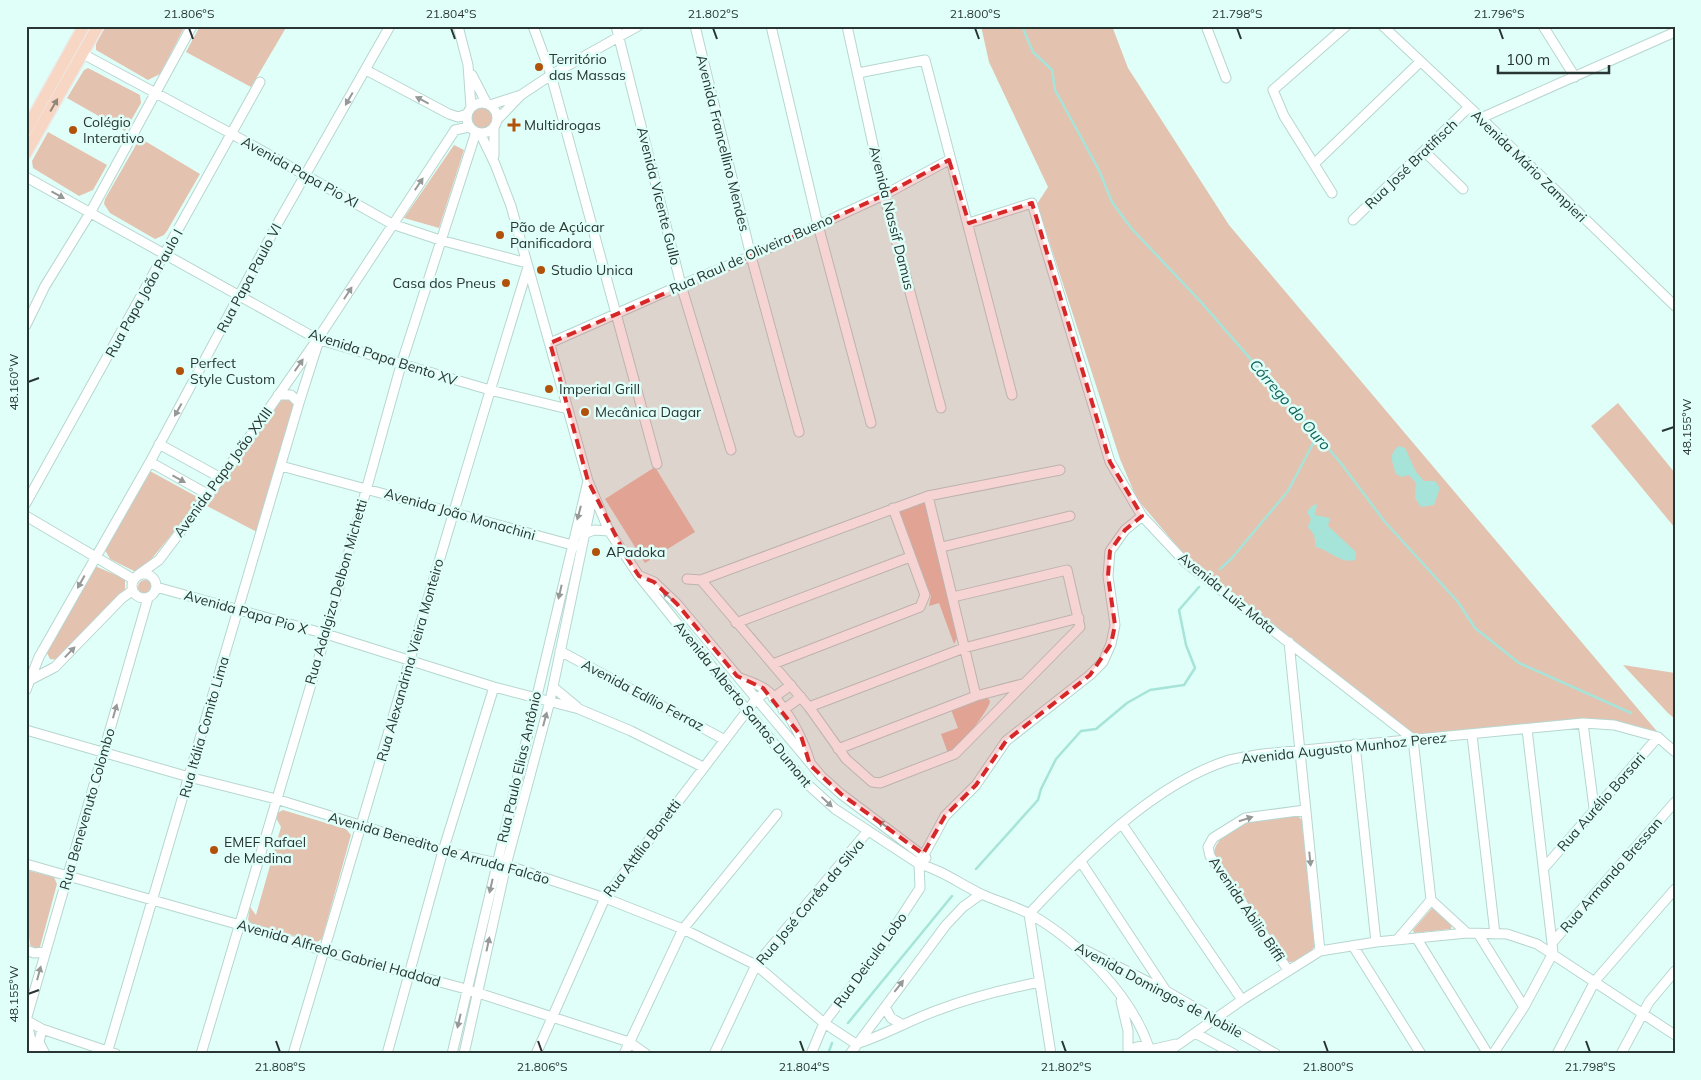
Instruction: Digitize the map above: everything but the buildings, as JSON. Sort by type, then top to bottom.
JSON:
[{"type":"main road","points":[[26,130],[84,26]]},
{"type":"main road","points":[[26,154],[98,26]]},
{"type":"street","points":[[26,325],[45,286],[90,213],[192,26]]},
{"type":"street","name":"Rua Papa Paulo VI","points":[[26,690],[39,657],[150,462],[306,174],[390,26]]},
{"type":"street","points":[[458,26],[468,65],[469,110],[475,131],[490,131],[521,95],[618,31],[638,26]]},
{"type":"street","points":[[532,26],[551,75],[615,316],[657,464]]},
{"type":"street","name":"Avenida Francellino Mendes","points":[[695,26],[751,256],[800,432]]},
{"type":"street","points":[[771,26],[818,225],[871,423]]},
{"type":"street","name":"Avenida Nassif Damus","points":[[846,26],[884,195],[941,408]]},
{"type":"street","points":[[1206,26],[1226,78]]},
{"type":"street","points":[[1332,193],[1284,116],[1273,90],[1346,26]]},
{"type":"street","name":"Avenida Mário Zampieri","points":[[1383,26],[1675,306]]},
{"type":"street","points":[[1543,26],[1574,76]]},
{"type":"street","name":"Avenida Vicente Gullo","points":[[618,31],[681,285],[731,450]]},
{"type":"street","points":[[1481,118],[1670,31]]},
{"type":"street","name":"Avenida Papa Pio XI","points":[[83,54],[306,174],[392,224],[528,265]]},
{"type":"street","points":[[858,73],[925,60],[949,160],[968,224],[1012,395]]},
{"type":"street","points":[[1315,163],[1420,62]]},
{"type":"street","points":[[468,65],[489,104],[496,112],[495,124]]},
{"type":"street","points":[[366,70],[458,117],[478,103],[489,104],[521,95]]},
{"type":"street","name":"Rua Papa João Paulo I","points":[[26,503],[166,256],[260,82]]},
{"type":"street","name":"Rua José Bratifisch","points":[[1353,220],[1425,152],[1469,107]]},
{"type":"street","name":"Avenida Alberto Santos Dumont","points":[[495,124],[495,164]]},
{"type":"street","name":"Avenida Papa João XXIII","points":[[136,577],[159,560],[209,495],[278,394],[320,338],[392,224],[455,130],[475,131]]},
{"type":"street","name":"Avenida Alberto Santos Dumont","points":[[475,131],[495,164],[511,206],[588,481],[610,531],[639,576],[804,781],[835,809],[867,832],[919,864],[934,868],[981,894],[1029,914],[1067,940],[1104,976],[1121,998],[1137,1022],[1150,1051]]},
{"type":"street","name":"Rua Adalgiza Delbon Michetti","points":[[201,1054],[326,634],[400,365],[475,131]]},
{"type":"street","points":[[1425,152],[1463,189]]},
{"type":"street","name":"Rua Raul de Oliveira Bueno","points":[[550,343],[751,256],[884,195],[949,160]]},
{"type":"street","name":"Avenida Papa Bento XV","points":[[26,177],[240,297],[320,338],[400,365],[568,409]]},
{"type":"street","name":"Avenida Luiz Mota","points":[[968,224],[1032,204],[1110,462],[1142,516],[1186,563],[1413,740]]},
{"type":"street","name":"Rua Alexandrina Vieira Monteiro","points":[[293,1054],[411,661],[452,513],[528,265]]},
{"type":"street","name":"Rua Itália Comito Lima","points":[[112,1052],[153,900],[299,403],[320,338]]},
{"type":"street","points":[[278,394],[291,395],[299,403]]},
{"type":"street","points":[[159,444],[221,478]]},
{"type":"street","points":[[150,462],[209,495]]},
{"type":"street","name":"Avenida João Monachini","points":[[281,466],[365,487],[452,513],[581,547]]},
{"type":"street","points":[[687,579],[701,580],[928,496],[1060,470]]},
{"type":"street","name":"Rua Paulo Elias Antônio","points":[[464,1054],[478,992],[501,864],[535,698],[571,544],[588,481]]},
{"type":"street","name":"Rua Paulo Elias Antônio","points":[[452,1054],[466,989],[550,701],[593,494]]},
{"type":"street","points":[[928,496],[942,547],[976,696]]},
{"type":"street","points":[[773,664],[920,607],[925,595],[892,508]]},
{"type":"street","points":[[26,516],[95,556],[136,577],[146,574],[155,584],[154,594],[148,598],[140,598],[132,591]]},
{"type":"street","points":[[942,547],[1070,516]]},
{"type":"street","points":[[919,864],[946,816],[976,785],[1006,741],[1090,675],[1103,662],[1111,644],[1115,625],[1108,576],[1110,551],[1125,530],[1142,516]]},
{"type":"street","points":[[584,534],[594,530],[610,531]]},
{"type":"street","points":[[736,623],[910,557]]},
{"type":"street","name":"Avenida Papa João XXIII","points":[[155,584],[159,560]]},
{"type":"street","points":[[701,580],[801,697],[846,759],[872,782],[880,783],[955,754],[1080,627],[1067,570],[953,597]]},
{"type":"street","name":"Avenida Alberto Santos Dumont","points":[[639,576],[654,582],[677,604],[810,765],[841,794],[923,854],[934,868]]},
{"type":"street","points":[[30,680],[56,667],[122,598],[132,591],[136,577]]},
{"type":"street","name":"Avenida Papa Pio X","points":[[155,584],[326,634],[494,687],[579,709],[631,731],[703,767]]},
{"type":"street","name":"Rua Benevenuto Colombo","points":[[32,1052],[26,1020],[148,598]]},
{"type":"street","points":[[809,707],[964,648],[1079,618]]},
{"type":"street","points":[[1289,642],[1320,951]]},
{"type":"street","name":"Avenida Edílio Ferraz","points":[[560,651],[725,740]]},
{"type":"street","points":[[737,676],[770,694],[797,728],[806,747],[810,765]]},
{"type":"street","points":[[838,749],[976,696],[1023,684]]},
{"type":"street","name":"Rua Attílio Bonetti","points":[[536,1054],[550,1018],[604,898],[756,699],[791,685]]},
{"type":"street","points":[[387,1054],[443,851],[494,687]]},
{"type":"street","points":[[553,687],[579,709]]},
{"type":"street","points":[[991,692],[1000,707]]},
{"type":"street","points":[[783,710],[801,697]]},
{"type":"street","points":[[1583,723],[1594,808]]},
{"type":"street","name":"Avenida Augusto Munhoz Perez","points":[[1029,914],[1122,824],[1158,798],[1205,770],[1231,760],[1355,744],[1472,735],[1583,723],[1614,725],[1658,737],[1675,752]]},
{"type":"street","points":[[776,747],[797,728]]},
{"type":"street","points":[[1527,729],[1552,948]]},
{"type":"street","name":"Avenida Benedito de Arruda Falcão","points":[[26,730],[189,777],[276,799],[443,851],[501,864],[604,898],[683,929],[756,965],[824,1024],[856,1044]]},
{"type":"street","points":[[1472,735],[1495,934]]},
{"type":"street","name":"Rua Aurélio Borsari","points":[[1544,868],[1594,808],[1658,737]]},
{"type":"street","points":[[1413,740],[1431,900],[1467,933]]},
{"type":"street","points":[[1355,744],[1376,942]]},
{"type":"street","name":"Rua Armando Bressan","points":[[1493,1054],[1524,1007],[1552,948],[1675,802]]},
{"type":"street","name":"Avenida Abilio Biffi","points":[[1288,970],[1210,856],[1208,847],[1213,838],[1245,818],[1305,810]]},
{"type":"street","points":[[624,1054],[683,929],[778,814]]},
{"type":"street","points":[[1122,824],[1242,1000]]},
{"type":"street","name":"Rua José Corrêa da Silva","points":[[714,1054],[756,965],[867,832]]},
{"type":"street","points":[[1081,862],[1166,991]]},
{"type":"street","name":"Avenida Alfredo Gabriel Haddad","points":[[26,864],[324,951],[478,992],[550,1018],[629,1042],[646,1054]]},
{"type":"street","name":"Rua Deicula Lobo","points":[[811,1054],[824,1024],[881,948],[920,888],[919,864]]},
{"type":"street","points":[[1557,1054],[1595,981],[1675,889]]},
{"type":"street","points":[[850,1054],[946,925],[963,907],[981,894]]},
{"type":"street","points":[[1398,940],[1431,900]]},
{"type":"street","points":[[1029,914],[1051,1054]]},
{"type":"street","points":[[1165,1054],[1242,1000],[1320,951],[1376,942],[1467,933],[1517,936],[1552,948],[1595,981],[1675,1035]]},
{"type":"street","points":[[1479,935],[1524,1007]]},
{"type":"street","points":[[1417,939],[1488,1054]]},
{"type":"street","name":"Avenida Domingos de Nobile","points":[[1067,940],[1166,991],[1276,1054]]},
{"type":"street","points":[[1353,946],[1421,1054]]},
{"type":"street","points":[[26,950],[34,953],[45,952]]},
{"type":"street","points":[[1621,1054],[1642,1013],[1675,971]]},
{"type":"street","points":[[856,1044],[882,1036],[903,1025],[987,993],[1040,982]]},
{"type":"street","name":"Avenida Alberto Santos Dumont","points":[[1121,998],[1128,1031],[1128,1053]]},
{"type":"street","points":[[885,1007],[891,1018],[903,1025]]},
{"type":"street","points":[[26,1020],[42,1029],[112,1052]]},
{"type":"street","points":[[42,1029],[39,1042],[45,1054]]},
{"type":"street","name":"Avenida Domingos de Nobile","points":[[1195,1032],[1234,1054]]},
{"type":"street","points":[[1128,1053],[1135,1047],[1150,1051],[1179,1044]]},
{"type":"highlighted area","points":[[949,160],[969,223],[1032,203],[1110,462],[1142,516],[1125,530],[1110,551],[1108,576],[1115,625],[1111,644],[1090,675],[1006,741],[976,785],[945,816],[923,854],[841,794],[810,765],[801,736],[763,688],[737,676],[677,604],[654,582],[639,576],[627,558],[588,481],[550,343],[751,256],[884,195]]},
{"type":"shaded area","points":[[105,26],[185,26],[160,74],[148,80],[96,50],[96,44]]},
{"type":"shaded area","points":[[200,26],[287,26],[251,87],[186,52]]},
{"type":"shaded area","points":[[981,26],[1112,26],[1128,68],[1229,225],[1666,742],[1649,731],[1583,718],[1527,728],[1414,739],[1188,559],[1137,499],[1120,459],[1037,204],[1048,187],[989,62]]},
{"type":"shaded area","points":[[88,68],[140,95],[141,103],[125,131],[67,98],[84,70]]},
{"type":"shaded area","points":[[482,107],[490,110],[493,118],[490,126],[482,129],[474,126],[471,118],[474,110]]},
{"type":"shaded area","points":[[48,132],[107,165],[93,190],[79,196],[33,168],[32,161]]},
{"type":"shaded area","points":[[140,138],[200,174],[167,231],[164,235],[155,239],[110,213],[104,204],[105,199]]},
{"type":"shaded area","points":[[454,145],[464,150],[439,228],[404,218]]},
{"type":"shaded area","points":[[285,398],[291,400],[295,405],[259,533],[207,506],[280,400]]},
{"type":"shaded area","points":[[1618,403],[1675,473],[1675,528],[1591,426]]},
{"type":"shaded area","points":[[1399,446],[1405,448],[1416,472],[1424,481],[1435,481],[1440,488],[1434,505],[1421,507],[1415,498],[1416,483],[1409,475],[1402,477],[1396,474],[1392,455]]},
{"type":"shaded area","points":[[655,467],[695,532],[645,563],[605,499]]},
{"type":"shaded area","points":[[150,471],[201,499],[144,568],[136,572],[110,559],[105,550]]},
{"type":"shaded area","points":[[923,502],[927,506],[958,636],[954,644],[939,603],[929,606],[931,596],[899,512]]},
{"type":"shaded area","points":[[1317,504],[1315,515],[1330,518],[1328,526],[1356,552],[1355,560],[1340,559],[1316,547],[1314,535],[1308,527],[1311,519],[1307,512],[1312,506]]},
{"type":"shaded area","points":[[95,566],[125,579],[125,590],[60,660],[50,659],[46,651]]},
{"type":"shaded area","points":[[145,580],[150,582],[152,587],[150,592],[145,594],[140,592],[138,587],[140,582]]},
{"type":"shaded area","points":[[1623,665],[1675,673],[1675,719],[1668,713]]},
{"type":"shaded area","points":[[986,696],[990,701],[985,712],[965,739],[949,756],[941,734],[958,728],[950,707]]},
{"type":"shaded area","points":[[283,810],[346,829],[351,835],[322,939],[317,942],[251,924],[248,920],[250,907],[256,915],[281,827],[276,818],[277,813]]},
{"type":"shaded area","points":[[1297,815],[1303,821],[1315,946],[1302,958],[1286,962],[1215,858],[1214,852],[1216,846],[1225,835],[1244,823]]},
{"type":"shaded area","points":[[26,870],[54,877],[57,884],[40,947],[37,949],[30,945],[26,911]]},
{"type":"shaded area","points":[[1432,908],[1452,924],[1451,929],[1414,933],[1413,930]]},
{"type":"waterway","name":"Córrego do Ouro","points":[[1022,26],[1033,52],[1052,70],[1055,90],[1099,170],[1112,202],[1131,228],[1201,302],[1340,462],[1385,522],[1458,602],[1475,628],[1519,663],[1631,713]]},
{"type":"waterway","points":[[1220,569],[1232,558],[1288,491],[1317,436]]},
{"type":"waterway","points":[[976,869],[1038,800],[1041,789],[1056,759],[1081,731],[1096,729],[1127,703],[1150,690],[1184,685],[1195,668],[1186,645],[1179,610],[1199,587]]},
{"type":"waterway","points":[[848,1023],[952,896]]},
{"type":"waterway","points":[[828,1054],[832,1043]]},
{"type":"place","name":"Território das Massas","points":[[539,67]]},
{"type":"place","name":"Multidrogas","points":[[514,125]]},
{"type":"place","name":"Colégio Interativo","points":[[73,130]]},
{"type":"place","name":"Pão de Açúcar Panificadora","points":[[500,235]]},
{"type":"place","name":"Studio Unica","points":[[541,270]]},
{"type":"place","name":"Casa dos Pneus","points":[[506,283]]},
{"type":"place","name":"Perfect Style Custom","points":[[180,371]]},
{"type":"place","name":"Imperial Grill","points":[[549,389]]},
{"type":"place","name":"Mecânica Dagar","points":[[585,412]]},
{"type":"place","name":"APadoka","points":[[596,552]]},
{"type":"place","name":"EMEF Rafael de Medina","points":[[214,850]]}]
